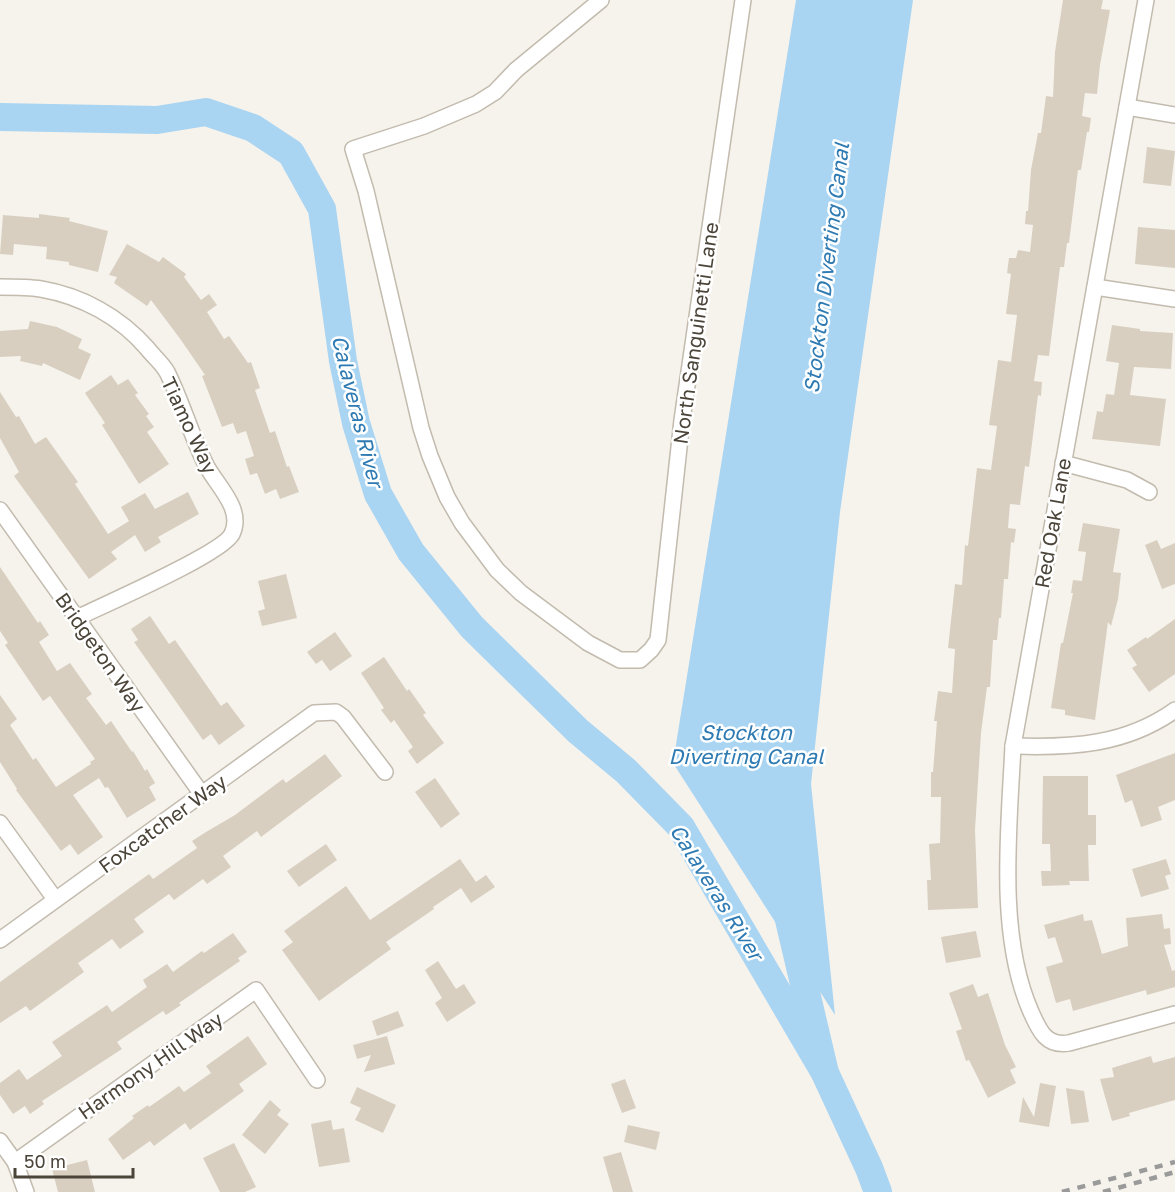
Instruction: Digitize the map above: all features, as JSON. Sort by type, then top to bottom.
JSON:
[{"type":"street","name":"North Sanguinetti Lane","points":[[601,0],[516,70],[495,92],[476,104],[424,126],[353,149],[366,191],[421,428],[447,497],[462,523],[497,570],[521,593],[588,643],[611,657],[629,662],[640,660],[658,640],[682,420],[743,0]]},
{"type":"street","name":"Red Oak Lane","points":[[1146,0],[1013,747],[1008,851],[1013,942],[1024,997],[1042,1033],[1051,1042],[1059,1045],[1069,1043],[1175,1014]]},
{"type":"street","points":[[1127,107],[1175,116]]},
{"type":"street","name":"Tiamo Way","points":[[0,287],[41,289],[80,299],[118,321],[137,337],[166,370],[206,465],[232,504],[236,524],[231,536],[221,545],[178,570],[76,618]]},
{"type":"street","points":[[1095,287],[1175,299]]},
{"type":"street","points":[[1063,463],[1127,480],[1149,492]]},
{"type":"street","name":"Bridgeton Way","points":[[0,510],[201,794]]},
{"type":"street","points":[[1013,747],[1053,748],[1096,743],[1155,724],[1175,710]]},
{"type":"street","name":"Foxcatcher Way","points":[[0,940],[314,713],[336,712],[343,717],[385,772]]},
{"type":"street","points":[[0,823],[55,899]]},
{"type":"street","name":"Harmony Hill Way","points":[[15,1162],[256,990],[317,1080]]},
{"type":"street","points":[[0,1141],[15,1162],[26,1192]]},
{"type":"water","name":"Stockton Diverting Canal","points":[[796,0],[913,0],[840,512],[811,784],[835,1015],[673,763]]},
{"type":"building","points":[[1063,0],[1103,0],[1101,9],[1110,10],[1097,94],[1085,93],[1082,116],[1091,118],[1081,170],[1078,170],[1069,243],[1067,243],[1064,267],[1060,267],[1049,356],[1038,355],[1034,381],[1042,382],[1041,396],[1038,395],[1029,467],[1025,466],[1020,505],[1010,504],[1008,528],[1016,529],[1014,543],[1011,542],[1008,579],[1004,579],[997,640],[993,640],[990,687],[987,687],[981,733],[975,830],[978,908],[928,910],[927,880],[931,880],[929,844],[940,843],[941,797],[931,797],[931,772],[933,772],[937,721],[934,721],[938,691],[952,693],[955,649],[948,648],[955,584],[962,585],[965,545],[968,546],[977,468],[991,470],[997,426],[989,425],[998,360],[1011,362],[1017,315],[1006,314],[1011,274],[1007,273],[1009,258],[1016,258],[1018,250],[1030,252],[1033,225],[1025,224],[1031,170],[1038,133],[1041,133],[1046,96],[1053,97],[1055,52]]},
{"type":"building","points":[[1147,147],[1175,151],[1171,186],[1143,183]]},
{"type":"building","points":[[39,214],[70,218],[69,221],[108,231],[98,272],[69,265],[69,262],[46,259],[47,247],[14,244],[13,255],[0,254],[3,215],[39,218]]},
{"type":"building","points":[[1138,227],[1175,230],[1175,268],[1135,264]]},
{"type":"building","points":[[127,244],[159,262],[163,257],[186,274],[184,277],[201,300],[209,294],[217,305],[207,312],[224,339],[229,336],[248,363],[251,362],[260,388],[255,390],[270,433],[275,431],[287,467],[289,466],[299,492],[280,499],[276,489],[265,494],[257,473],[250,475],[245,459],[254,456],[246,431],[237,434],[233,423],[222,427],[202,376],[205,375],[181,340],[151,300],[147,306],[114,283],[117,277],[109,275]]},
{"type":"building","points":[[30,321],[57,327],[82,339],[78,348],[91,354],[80,380],[43,363],[42,366],[20,361],[21,356],[0,357],[0,331],[28,329]]},
{"type":"building","points":[[1112,325],[1140,329],[1140,331],[1173,333],[1171,369],[1134,367],[1130,395],[1166,399],[1160,446],[1092,439],[1097,411],[1103,412],[1106,394],[1114,395],[1119,363],[1106,361]]},
{"type":"building","points":[[111,375],[118,385],[128,379],[138,393],[135,395],[149,414],[146,416],[154,427],[147,432],[169,464],[139,484],[102,425],[105,423],[85,393]]},
{"type":"building","points":[[0,392],[16,417],[19,416],[35,444],[46,437],[78,482],[75,484],[108,534],[129,521],[121,507],[145,493],[155,509],[188,492],[199,514],[158,537],[161,542],[145,552],[135,535],[111,552],[117,559],[89,579],[14,476],[19,472],[0,438]]},
{"type":"building","points":[[1083,523],[1120,529],[1113,572],[1121,573],[1118,599],[1111,626],[1108,622],[1095,720],[1065,715],[1065,710],[1051,708],[1061,643],[1063,643],[1073,593],[1071,593],[1073,580],[1082,581],[1086,552],[1078,551]]},
{"type":"building","points":[[1157,540],[1161,549],[1175,543],[1175,584],[1162,589],[1145,545]]},
{"type":"building","points":[[0,567],[38,623],[40,621],[49,635],[39,642],[57,671],[70,663],[92,694],[86,698],[106,725],[111,721],[155,783],[149,787],[156,800],[127,818],[108,787],[105,788],[99,778],[73,795],[103,837],[78,855],[70,844],[61,851],[16,790],[0,762],[0,695],[17,719],[10,725],[33,760],[36,758],[56,787],[95,759],[50,696],[43,701],[5,645],[8,643],[0,631]]},
{"type":"building","points":[[286,574],[297,618],[262,626],[258,611],[265,609],[258,581]]},
{"type":"building","points":[[150,616],[169,644],[175,640],[221,706],[227,702],[245,726],[219,745],[211,734],[203,740],[134,642],[138,640],[131,629]]},
{"type":"building","points":[[1175,619],[1175,674],[1149,692],[1132,668],[1137,665],[1127,650]]},
{"type":"building","points":[[335,632],[352,656],[330,671],[322,660],[316,664],[307,652]]},
{"type":"building","points":[[384,657],[407,691],[409,689],[426,713],[423,715],[444,743],[417,764],[408,751],[413,747],[394,720],[391,723],[381,710],[384,708],[361,673]]},
{"type":"building","points":[[1175,753],[1175,800],[1158,807],[1162,820],[1141,827],[1132,800],[1125,803],[1116,775]]},
{"type":"building","points":[[325,754],[342,776],[261,837],[257,831],[223,856],[231,867],[207,884],[203,879],[174,900],[169,894],[134,919],[144,932],[120,949],[112,939],[78,963],[84,972],[30,1011],[26,1006],[0,1023],[0,982],[149,874],[153,879],[197,848],[192,841],[235,815],[283,779],[286,783]]},
{"type":"building","points":[[1043,776],[1088,776],[1088,815],[1096,815],[1096,845],[1088,845],[1089,881],[1069,881],[1070,885],[1042,886],[1041,871],[1051,871],[1050,844],[1042,844]]},
{"type":"building","points":[[435,778],[460,814],[441,828],[415,792]]},
{"type":"building","points":[[326,844],[337,860],[299,887],[287,871]]},
{"type":"building","points":[[460,859],[476,882],[486,875],[495,887],[471,903],[461,888],[386,942],[391,949],[319,1001],[282,950],[293,942],[284,931],[346,886],[370,920]]},
{"type":"building","points":[[1166,859],[1171,874],[1165,876],[1169,889],[1141,897],[1132,869]]},
{"type":"building","points":[[1083,914],[1084,921],[1092,920],[1102,954],[1128,946],[1126,918],[1162,914],[1164,929],[1170,928],[1171,944],[1164,945],[1172,971],[1175,970],[1175,987],[1147,995],[1146,990],[1073,1011],[1070,999],[1056,1003],[1046,967],[1063,962],[1055,937],[1048,939],[1044,925]]},
{"type":"building","points":[[976,931],[981,957],[946,963],[941,937]]},
{"type":"building","points":[[233,933],[247,952],[238,958],[240,961],[179,1003],[181,1005],[166,1015],[163,1011],[117,1042],[122,1049],[42,1101],[44,1104],[30,1114],[25,1106],[13,1114],[0,1095],[0,1083],[19,1069],[27,1080],[62,1056],[52,1042],[107,1005],[112,1012],[147,987],[143,980],[167,964],[173,972],[202,951],[204,953]]},
{"type":"building","points":[[438,961],[456,989],[464,984],[476,1003],[447,1022],[435,1003],[442,998],[425,970]]},
{"type":"building","points":[[973,984],[978,997],[988,993],[1005,1045],[1016,1067],[1010,1070],[1016,1083],[988,1098],[969,1060],[966,1061],[956,1031],[962,1029],[949,993]]},
{"type":"building","points":[[398,1011],[404,1026],[377,1036],[372,1021]]},
{"type":"building","points":[[248,1036],[267,1064],[239,1084],[244,1091],[190,1130],[185,1123],[154,1146],[150,1141],[123,1160],[108,1139],[134,1118],[132,1116],[148,1105],[149,1107],[179,1086],[184,1092],[211,1073],[206,1066]]},
{"type":"building","points":[[387,1036],[395,1064],[364,1072],[371,1055],[357,1059],[353,1045]]},
{"type":"building","points":[[1151,1056],[1153,1063],[1175,1057],[1175,1100],[1129,1113],[1130,1116],[1112,1121],[1100,1079],[1114,1077],[1112,1068]]},
{"type":"building","points":[[625,1079],[636,1108],[622,1113],[611,1084]]},
{"type":"building","points":[[1040,1083],[1056,1086],[1049,1127],[1019,1122],[1023,1097],[1034,1117]]},
{"type":"building","points":[[357,1087],[396,1105],[383,1133],[355,1120],[361,1108],[350,1103]]},
{"type":"building","points":[[1066,1088],[1084,1091],[1089,1122],[1071,1124]]},
{"type":"building","points":[[270,1100],[281,1110],[277,1115],[289,1124],[265,1154],[242,1135]]},
{"type":"building","points":[[331,1120],[333,1130],[344,1128],[350,1162],[319,1167],[311,1124]]},
{"type":"building","points":[[628,1125],[660,1132],[656,1150],[624,1142]]},
{"type":"building","points":[[234,1143],[256,1187],[245,1192],[220,1192],[203,1158]]},
{"type":"building","points":[[621,1152],[633,1192],[613,1192],[603,1157]]},
{"type":"building","points":[[87,1160],[95,1192],[58,1192],[52,1169]]},
{"type":"waterway","name":"Calaveras River","points":[[0,117],[157,120],[206,112],[253,128],[291,153],[322,209],[343,361],[356,423],[378,494],[411,552],[472,627],[578,731],[626,771],[681,827],[825,1073]]},
{"type":"waterway","name":"Calaveras River","points":[[789,920],[825,1073],[878,1192]]},
{"type":"railway","points":[[1062,1192],[1175,1162]]},
{"type":"railway","points":[[1103,1192],[1175,1172]]}]
